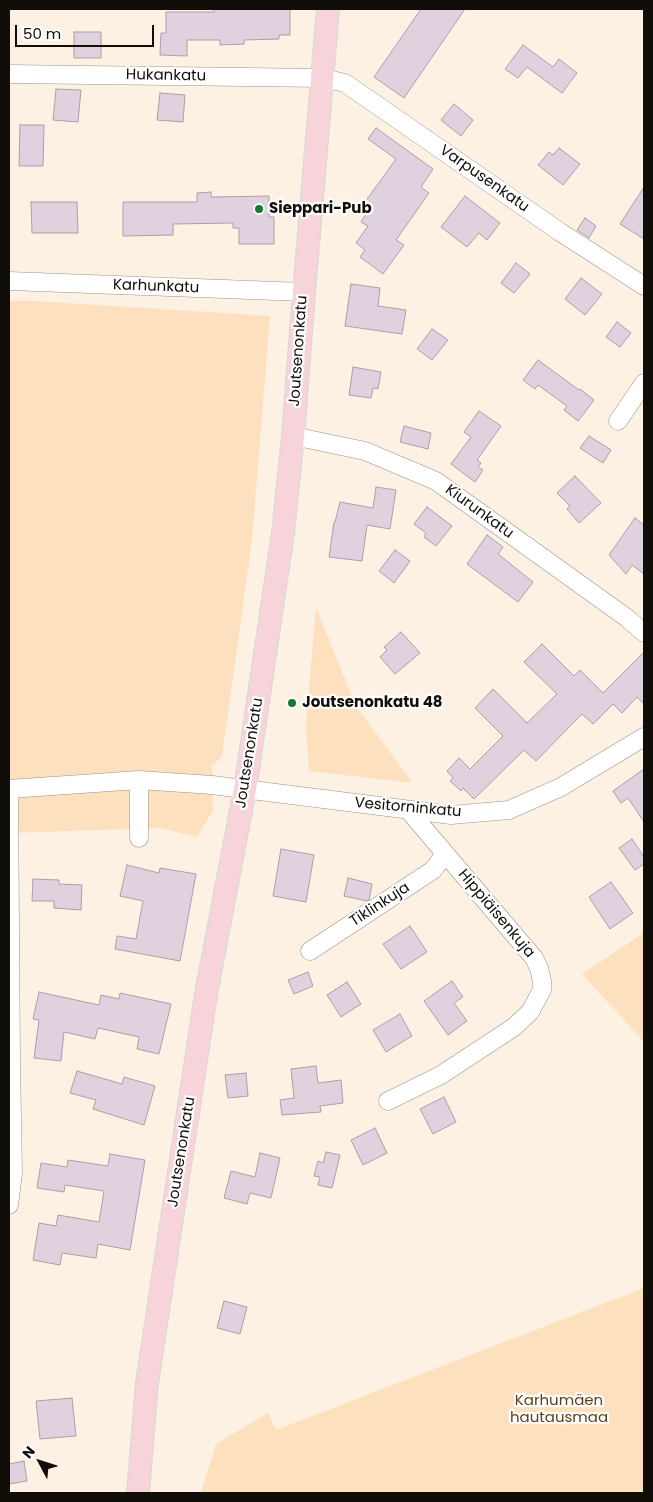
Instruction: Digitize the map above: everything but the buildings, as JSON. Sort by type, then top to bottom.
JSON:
[{"type":"main road","name":"Joutsenonkatu","points":[[138,1493],[147,1383],[206,994],[245,789],[283,532],[293,436],[328,9]]},
{"type":"street","name":"Hukankatu","points":[[9,74],[323,78]]},
{"type":"street","name":"Varpusenkatu","points":[[323,78],[345,83],[560,232],[644,286]]},
{"type":"street","name":"Karhunkatu","points":[[9,281],[304,292]]},
{"type":"street","points":[[618,421],[644,383]]},
{"type":"street","name":"Kiurunkatu","points":[[293,436],[366,451],[436,482],[627,618],[644,633]]},
{"type":"street","name":"Vesitorninkatu","points":[[9,789],[139,780],[245,789],[451,815],[509,810],[561,787],[644,737]]},
{"type":"street","points":[[139,780],[139,838]]},
{"type":"street","points":[[9,789],[13,1173],[9,1205]]},
{"type":"street","name":"Hippiäisenkuja","points":[[388,1101],[441,1075],[514,1027],[530,1012],[542,990],[542,981],[534,958],[409,811]]},
{"type":"street","name":"Tiklinkuja","points":[[310,951],[433,870],[445,854]]},
{"type":"green space","points":[[9,301],[270,316],[252,540],[222,757],[212,765],[213,811],[197,837],[160,828],[9,833]]},
{"type":"green space","points":[[316,607],[355,705],[413,783],[309,771],[306,724]]},
{"type":"green space","points":[[644,933],[644,1042],[582,974]]},
{"type":"green space","name":"Karhumäen hautausmaa","points":[[644,1288],[644,1493],[201,1493],[216,1444],[268,1413],[276,1430]]},
{"type":"place","name":"Sieppari-Pub","points":[[259,209]]},
{"type":"place","name":"Joutsenonkatu 48","points":[[292,703]]}]
